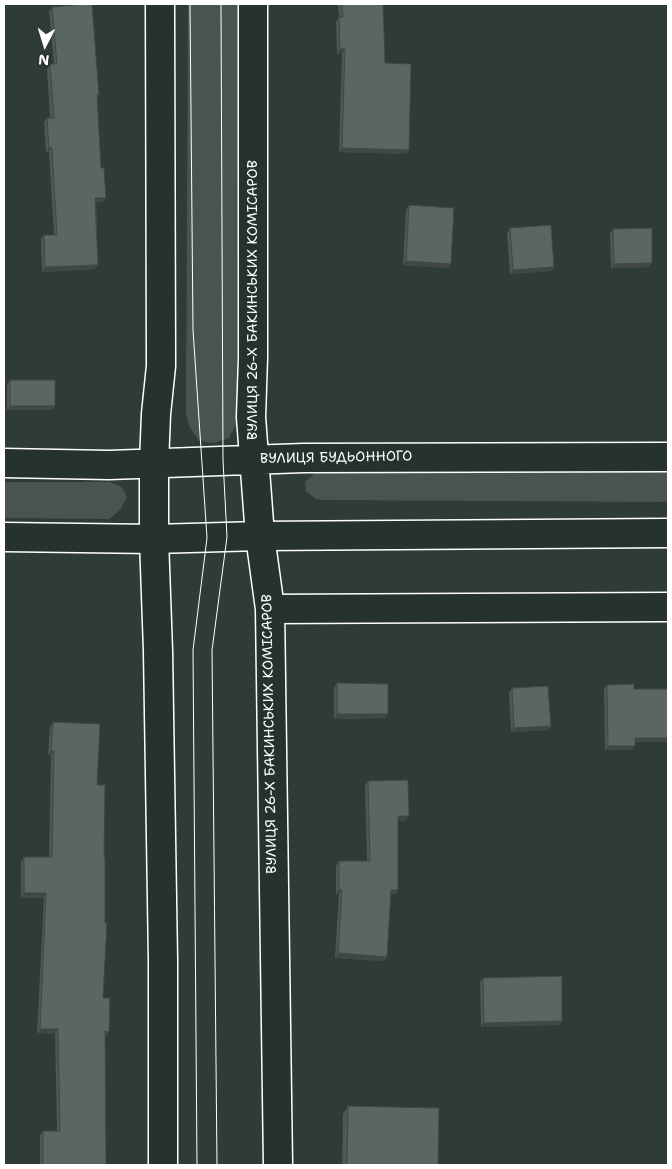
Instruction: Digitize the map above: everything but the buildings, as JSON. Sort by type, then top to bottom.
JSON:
[{"type":"street","points":[[160,4],[161,366],[156,414],[154,463],[154,539],[158,651],[163,960],[163,1165]]},
{"type":"street","name":"ВУЛИЦЯ 26-Х БАКИНСЬКИХ КОМІСАРОВ","points":[[253,4],[253,358],[251,417],[260,536],[270,609],[278,1165]]},
{"type":"street","name":"ВУЛИЦЯ БУДЬОННОГО","points":[[4,463],[109,465],[304,458],[668,456]]},
{"type":"street","points":[[4,537],[154,539],[260,536],[668,533]]},
{"type":"street","points":[[270,609],[668,607]]},
{"type":"shaded area","points":[[188,4],[238,4],[237,422],[229,438],[214,443],[199,441],[189,426],[186,412]]},
{"type":"shaded area","points":[[668,469],[668,502],[325,500],[316,499],[306,491],[305,482],[317,471]]},
{"type":"shaded area","points":[[4,482],[110,482],[122,487],[127,497],[120,510],[109,519],[4,518]]},
{"type":"tram line","points":[[190,4],[193,330],[207,538],[193,650],[197,1165]]},
{"type":"tram line","points":[[217,1165],[212,650],[227,537],[223,460],[221,4]]}]
